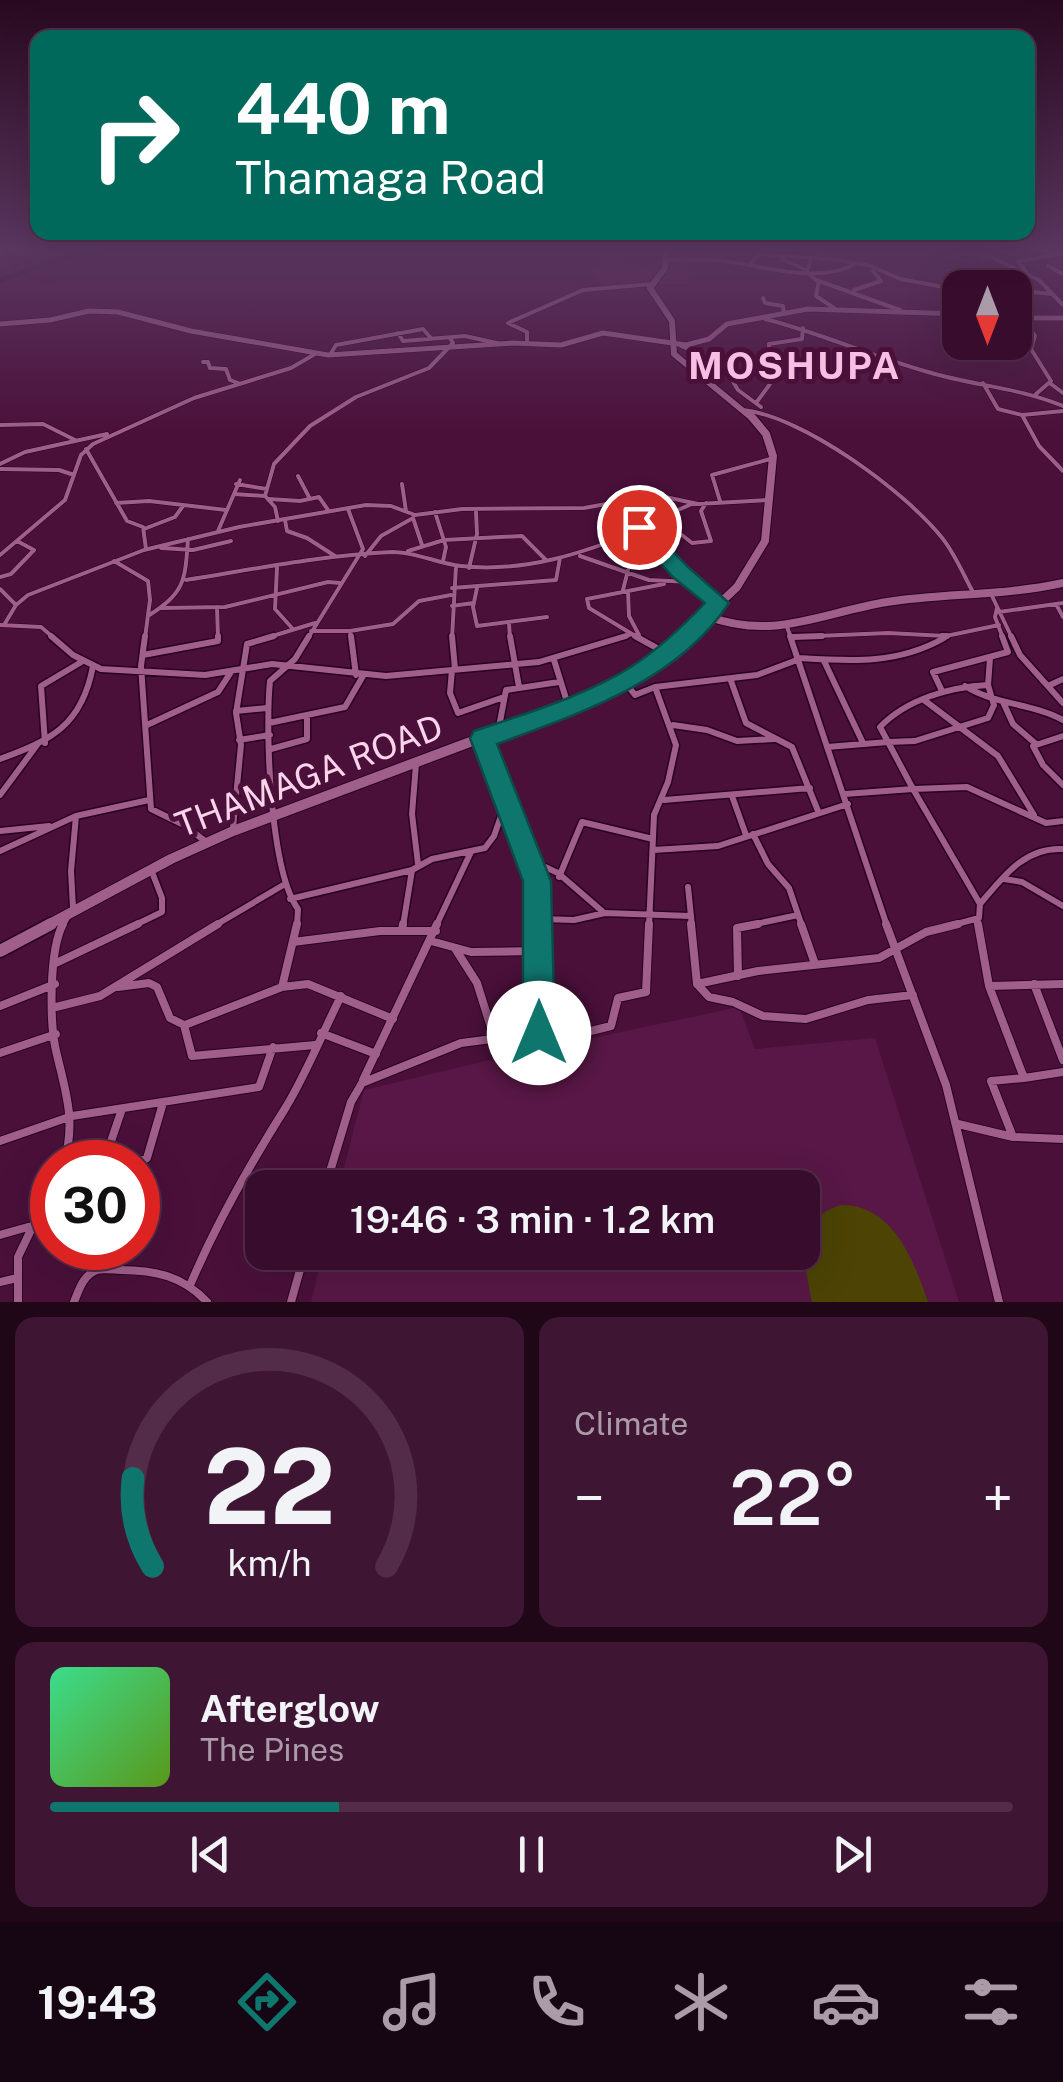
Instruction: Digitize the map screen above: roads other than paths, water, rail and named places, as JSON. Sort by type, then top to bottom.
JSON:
[{"type":"main road","points":[[665,311],[672,320],[674,345],[686,367],[743,410],[766,433],[774,458]]},
{"type":"main road","name":"THAMAGA ROAD","points":[[0,951],[207,843],[570,708],[624,682],[666,654],[746,574],[762,550],[774,458]]},
{"type":"main road","points":[[707,616],[746,629],[889,602],[992,596],[1063,583]]},
{"type":"street","points":[[0,324],[50,320],[89,311],[118,312],[192,331],[330,355],[561,344],[603,333],[674,345],[716,359],[738,390],[763,409],[834,448],[903,502],[942,538],[976,597]]},
{"type":"street","points":[[527,344],[527,332],[508,322],[534,311]]},
{"type":"street","points":[[674,345],[709,340],[727,324],[801,311]]},
{"type":"street","points":[[877,311],[942,314]]},
{"type":"street","points":[[905,311],[915,314]]},
{"type":"street","points":[[1032,318],[1063,318]]},
{"type":"street","points":[[766,319],[929,373],[1036,394],[1063,408]]},
{"type":"street","points":[[756,403],[770,384],[769,344],[802,340],[802,328]]},
{"type":"street","points":[[330,355],[336,344],[351,340],[425,329],[431,338]]},
{"type":"street","points":[[398,333],[402,340],[467,334],[501,344]]},
{"type":"street","points":[[425,351],[431,338]]},
{"type":"street","points":[[266,498],[275,463],[310,426],[356,398],[429,368],[449,349],[453,342],[450,338]]},
{"type":"street","points":[[412,340],[412,351]]},
{"type":"street","points":[[1032,351],[1051,384],[1063,392]]},
{"type":"street","points":[[0,555],[65,500],[86,450],[194,398],[291,368],[315,354]]},
{"type":"street","points":[[203,362],[210,368],[226,369],[231,380],[241,384]]},
{"type":"street","points":[[982,383],[1000,410],[1022,415],[1063,408]]},
{"type":"street","points":[[1036,394],[1051,384]]},
{"type":"street","points":[[743,410],[763,409]]},
{"type":"street","points":[[1022,415],[1038,446],[1063,471]]},
{"type":"street","points":[[0,426],[43,424],[75,440]]},
{"type":"street","points":[[0,466],[19,454],[115,433]]},
{"type":"street","points":[[86,450],[127,521],[144,529],[175,517],[182,506]]},
{"type":"street","points":[[720,501],[712,475],[774,458]]},
{"type":"street","points":[[0,466],[24,473],[63,470],[74,475]]},
{"type":"street","points":[[298,476],[305,486],[305,496],[312,498]]},
{"type":"street","points":[[218,531],[238,482],[267,489]]},
{"type":"street","points":[[402,484],[422,544]]},
{"type":"street","points":[[234,494],[287,502]]},
{"type":"street","points":[[2,625],[28,595],[112,560],[218,531],[328,510],[377,504],[411,515],[584,508],[664,495],[694,503],[770,500]]},
{"type":"street","points":[[266,498],[275,507],[286,531],[337,556]]},
{"type":"street","points":[[275,507],[320,498],[328,510]]},
{"type":"street","points":[[116,504],[149,501],[226,510]]},
{"type":"street","points":[[619,502],[690,582],[718,603]]},
{"type":"street","points":[[186,580],[337,556],[405,552],[456,566],[495,569],[576,556],[694,503]]},
{"type":"street","points":[[652,542],[682,535],[692,543],[711,541],[701,510],[706,503]]},
{"type":"street","points":[[347,508],[363,546],[361,556]]},
{"type":"street","points":[[469,568],[476,537],[476,511]]},
{"type":"street","points":[[435,512],[444,540],[443,561]]},
{"type":"street","points":[[282,987],[298,917],[285,884],[276,815],[268,708],[271,679],[290,666],[335,598],[340,582],[361,556],[411,515]]},
{"type":"street","points":[[144,529],[150,549]]},
{"type":"street","points":[[405,552],[444,540],[525,536],[546,560]]},
{"type":"street","points":[[146,618],[181,594],[186,580],[188,539]]},
{"type":"street","points":[[0,577],[11,574],[34,550],[17,541]]},
{"type":"street","points":[[150,549],[187,551],[231,541]]},
{"type":"street","points":[[590,550],[593,559]]},
{"type":"street","points":[[576,556],[674,587],[690,582]]},
{"type":"street","points":[[310,631],[350,632],[396,622],[416,603],[451,591],[556,580],[560,558]]},
{"type":"street","points":[[112,560],[147,579],[150,600],[141,672],[151,809],[184,825],[207,843]]},
{"type":"street","points":[[456,566],[452,570],[451,591],[454,620],[450,660],[454,670],[450,693],[458,714],[504,697]]},
{"type":"street","points":[[277,568],[276,612],[292,628]]},
{"type":"street","points":[[628,570],[628,616],[636,635]]},
{"type":"street","points":[[162,608],[191,612],[274,598],[324,582],[340,582]]},
{"type":"street","points":[[664,584],[649,593],[625,591],[592,596],[586,602],[666,654]]},
{"type":"street","points":[[477,588],[476,626],[547,618]]},
{"type":"street","points":[[0,590],[16,605]]},
{"type":"street","points":[[992,596],[1020,655],[1063,703]]},
{"type":"street","points":[[452,606],[474,603]]},
{"type":"street","points":[[998,610],[1060,603],[1063,617]]},
{"type":"street","points":[[143,654],[217,642],[217,607]]},
{"type":"street","points":[[942,690],[934,672],[1008,652],[998,610]]},
{"type":"street","points":[[233,832],[240,778],[236,711],[248,643],[316,623]]},
{"type":"street","points":[[508,624],[519,687]]},
{"type":"street","points":[[786,624],[956,1124],[999,1302]]},
{"type":"street","points":[[793,637],[888,633],[946,636],[999,624]]},
{"type":"street","points":[[2,625],[41,627],[93,666],[141,672],[231,672],[272,664],[360,676],[554,660],[636,635]]},
{"type":"street","points":[[269,724],[349,704],[360,676],[350,632]]},
{"type":"street","points":[[624,682],[635,695],[654,688],[730,680],[797,659],[864,663],[917,652],[946,636]]},
{"type":"street","points":[[827,747],[915,741],[989,717],[990,658]]},
{"type":"street","points":[[823,659],[863,743]]},
{"type":"street","points":[[554,660],[570,708]]},
{"type":"street","points":[[41,744],[41,686],[82,661]]},
{"type":"street","points":[[0,794],[41,744],[61,729],[90,686],[93,666]]},
{"type":"street","points":[[146,725],[218,692],[231,672]]},
{"type":"street","points":[[1048,686],[1063,679]]},
{"type":"street","points":[[730,680],[743,720],[792,746],[818,811]]},
{"type":"street","points":[[498,733],[506,690],[560,682]]},
{"type":"street","points":[[980,904],[880,726],[889,714],[942,690],[988,685]]},
{"type":"street","points":[[965,686],[992,699],[1063,720]]},
{"type":"street","points":[[483,738],[538,886],[540,1044],[607,1029],[614,1022],[616,1000],[644,994],[652,916],[654,813],[662,800],[675,750],[670,723],[657,707],[654,688]]},
{"type":"street","points":[[924,700],[964,726],[1002,762],[1036,818]]},
{"type":"street","points":[[1002,702],[1013,724],[1036,744]]},
{"type":"street","points":[[236,711],[268,708]]},
{"type":"street","points":[[271,749],[307,739],[307,716]]},
{"type":"street","points":[[670,723],[737,741],[778,739]]},
{"type":"street","points":[[238,740],[270,734]]},
{"type":"street","points":[[1063,736],[1033,746],[1041,763],[1063,785]]},
{"type":"street","points":[[0,759],[41,744]]},
{"type":"street","points":[[402,930],[415,867],[412,787],[416,764]]},
{"type":"street","points":[[845,794],[967,787],[1051,824],[1063,821]]},
{"type":"street","points":[[662,800],[810,788]]},
{"type":"street","points":[[732,796],[750,835],[789,888],[815,964]]},
{"type":"street","points":[[290,898],[415,867],[449,852],[488,848],[508,799]]},
{"type":"street","points":[[0,851],[76,816],[149,800]]},
{"type":"street","points":[[653,850],[711,847],[848,804]]},
{"type":"street","points":[[71,1140],[72,1116],[65,1071],[56,1052],[54,964],[58,935],[71,915],[76,816]]},
{"type":"street","points":[[559,876],[582,822],[653,839]]},
{"type":"street","points":[[0,831],[52,825]]},
{"type":"street","points":[[1024,1078],[989,986],[976,919],[980,904],[1028,854],[1047,846],[1063,848]]},
{"type":"street","points":[[331,1170],[352,1102],[472,852]]},
{"type":"street","points":[[530,860],[546,863],[584,891],[605,913]]},
{"type":"street","points":[[54,964],[162,912],[162,898],[151,870]]},
{"type":"street","points":[[1004,879],[1022,882],[1063,906]]},
{"type":"street","points":[[117,988],[285,884]]},
{"type":"street","points":[[688,887],[697,984],[709,998],[776,1018],[824,1016],[868,1000],[913,995]]},
{"type":"street","points":[[540,919],[574,920],[605,913],[690,916]]},
{"type":"street","points":[[738,976],[736,928],[799,914]]},
{"type":"street","points":[[697,984],[815,964],[879,958],[926,932],[976,919]]},
{"type":"street","points":[[292,942],[402,930],[436,931]]},
{"type":"street","points":[[430,940],[456,950],[540,950]]},
{"type":"street","points":[[456,950],[477,983],[494,1037]]},
{"type":"street","points":[[0,1006],[55,984]]},
{"type":"street","points":[[56,1007],[117,988],[154,984],[170,1018],[184,1025],[282,987],[308,984],[393,1019]]},
{"type":"street","points":[[1034,984],[1063,1060]]},
{"type":"street","points":[[989,986],[1063,984]]},
{"type":"street","points":[[191,1283],[216,1226],[260,1143],[287,1105],[341,996]]},
{"type":"street","points":[[184,1025],[192,1056],[315,1044]]},
{"type":"street","points":[[321,1033],[376,1054]]},
{"type":"street","points":[[362,1083],[461,1043],[539,1033]]},
{"type":"street","points":[[0,1053],[56,1034]]},
{"type":"street","points":[[0,1141],[72,1116],[261,1086],[273,1047]]},
{"type":"street","points":[[1013,1137],[991,1081],[1063,1072]]},
{"type":"street","points":[[152,1140],[163,1103]]},
{"type":"street","points":[[111,1140],[122,1109]]},
{"type":"street","points":[[956,1124],[1013,1137],[1063,1139]]},
{"type":"street","points":[[0,1236],[30,1227]]},
{"type":"street","points":[[18,1302],[18,1257],[30,1234]]},
{"type":"street","points":[[74,1302],[82,1281],[97,1270],[160,1273],[191,1283],[207,1302]]},
{"type":"street","points":[[290,1302],[300,1270]]},
{"type":"street","points":[[0,1282],[17,1278]]},
{"type":"district","name":"MOSHUPA","points":[[795,366]]}]
